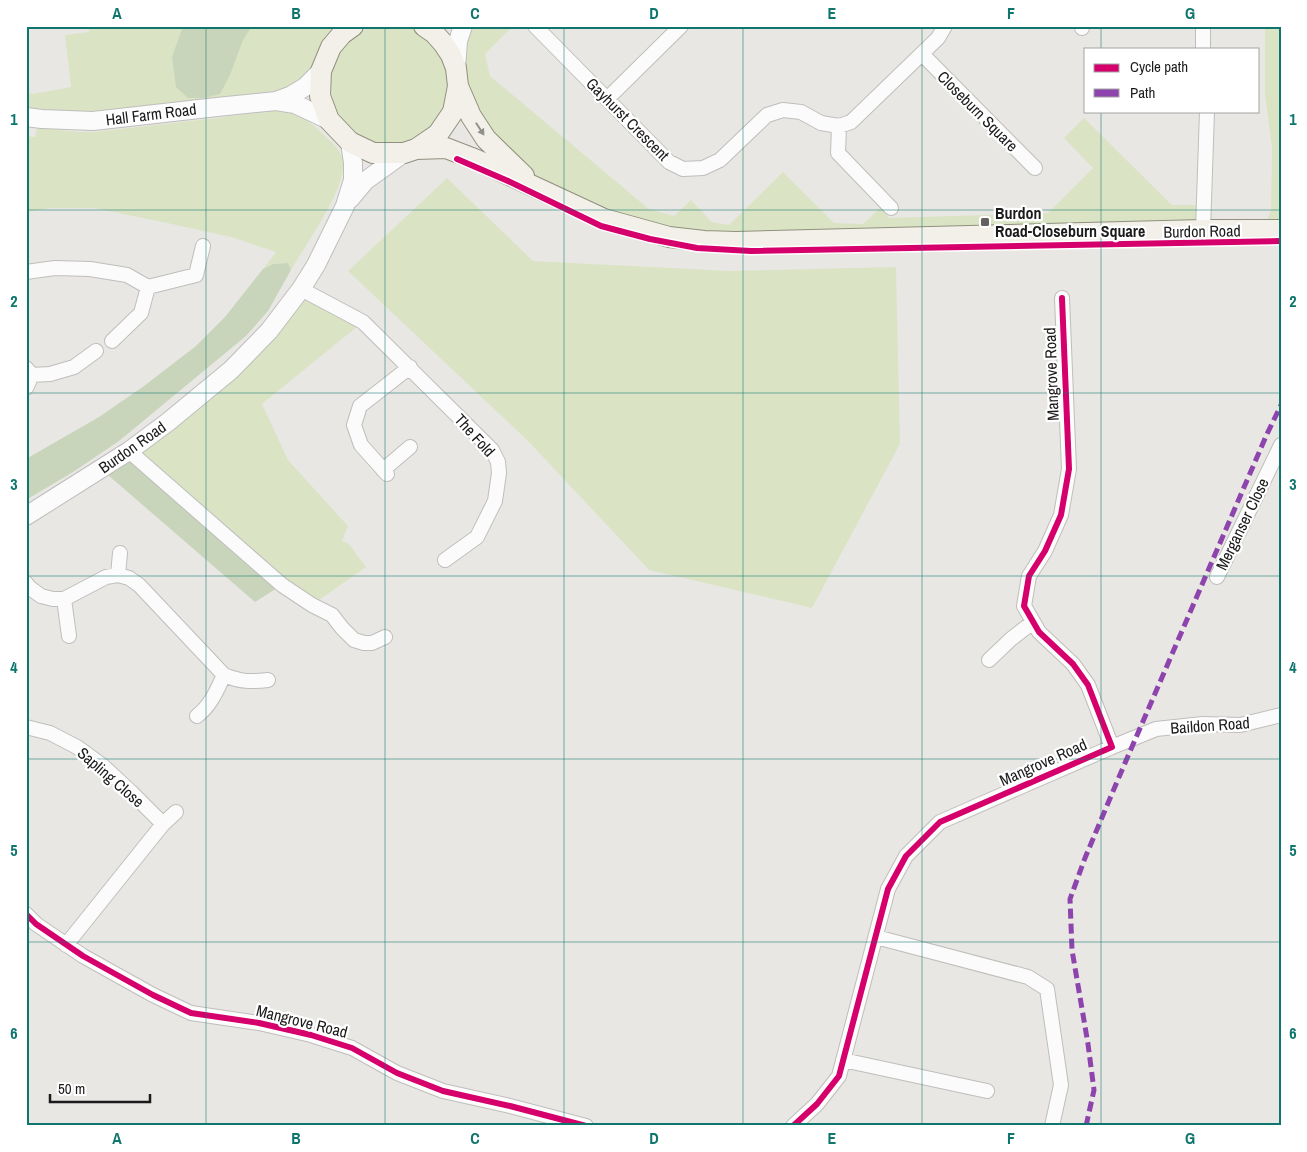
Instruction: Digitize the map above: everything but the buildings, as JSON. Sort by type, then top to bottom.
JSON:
[{"type":"main road","points":[[331,47],[334,26]]},
{"type":"main road","name":"Burdon Road","points":[[353,26],[342,34],[331,47],[321,70],[320,96],[329,120],[350,142],[373,153],[446,148],[478,160],[604,219],[669,237],[736,242],[1203,230],[1281,230]]},
{"type":"main road","name":"Burdon Road","points":[[424,26],[434,33],[451,55],[471,116],[486,139],[534,186]]},
{"type":"main road","points":[[410,151],[438,134],[453,112],[457,77]]},
{"type":"street","points":[[457,77],[458,41],[464,26]]},
{"type":"street","name":"Gayhurst Crescent","points":[[534,26],[669,162],[683,169],[703,168],[720,160],[767,115],[783,110],[800,112],[821,123],[839,126]]},
{"type":"street","points":[[607,99],[681,26]]},
{"type":"street","points":[[890,208],[838,153],[839,126],[851,122],[938,38],[945,26]]},
{"type":"street","points":[[1203,26],[1203,48]]},
{"type":"street","name":"Closeburn Square","points":[[922,54],[1035,168]]},
{"type":"street","name":"Hall Farm Road","points":[[276,101],[290,96],[305,87],[321,70]]},
{"type":"street","name":"Hall Farm Road","points":[[26,116],[42,119],[93,121],[276,101],[295,104],[329,120]]},
{"type":"street","points":[[1203,230],[1207,112]]},
{"type":"street","points":[[345,206],[353,180],[350,142]]},
{"type":"street","points":[[345,206],[365,182],[410,151]]},
{"type":"street","name":"Burdon Road","points":[[26,516],[129,451],[168,422],[231,370],[269,331],[301,289],[316,265],[345,206]]},
{"type":"street","points":[[26,272],[55,268],[90,269],[127,275],[148,287],[196,275],[203,246]]},
{"type":"street","points":[[112,340],[141,313],[148,287]]},
{"type":"street","name":"The Fold","points":[[301,289],[363,322],[492,450],[498,462],[499,473],[495,501],[477,537],[445,560]]},
{"type":"street","name":"Mangrove Road","points":[[793,1126],[818,1104],[839,1076],[888,889],[906,856],[940,822],[1112,747],[1088,685],[1073,664],[1039,632],[1024,606],[1029,576],[1045,551],[1061,515],[1069,469],[1062,298]]},
{"type":"street","points":[[26,388],[29,372],[50,374],[74,367],[96,351]]},
{"type":"street","points":[[410,367],[360,406],[354,425],[361,445],[385,472],[410,447]]},
{"type":"street","name":"Merganser Close","points":[[1217,577],[1281,445]]},
{"type":"street","points":[[129,451],[282,585],[312,605],[332,615],[354,640],[372,643],[385,637]]},
{"type":"street","points":[[118,575],[120,553]]},
{"type":"street","points":[[26,583],[41,596],[64,599],[106,577],[118,575],[129,578],[139,585],[224,675],[237,680],[251,682],[268,680]]},
{"type":"street","points":[[64,599],[69,636]]},
{"type":"street","points":[[989,660],[1033,622]]},
{"type":"street","points":[[198,716],[206,710],[213,699],[224,675]]},
{"type":"street","name":"Baildon Road","points":[[1112,747],[1156,729],[1203,724],[1240,726],[1281,715]]},
{"type":"street","name":"Sapling Close","points":[[26,727],[50,732],[77,747],[130,791],[163,824]]},
{"type":"street","points":[[66,945],[163,824],[176,812]]},
{"type":"street","name":"Mangrove Road","points":[[26,914],[36,924],[83,956],[153,995],[191,1013],[259,1023],[311,1035],[352,1048],[397,1073],[443,1091],[586,1126]]},
{"type":"street","points":[[876,937],[1028,978],[1047,989],[1061,1085],[1052,1126]]},
{"type":"street","points":[[843,1060],[987,1091]]},
{"type":"green space","points":[[391,24],[403,25],[414,29],[424,34],[433,42],[441,51],[446,61],[450,72],[450,96],[446,107],[441,117],[433,126],[424,134],[414,139],[403,143],[391,144],[379,143],[368,139],[358,134],[349,126],[341,117],[336,107],[332,96],[331,84],[332,72],[336,61],[341,51],[349,42],[358,34],[368,29],[379,25]]},
{"type":"green space","points":[[88,26],[334,26],[334,30],[321,71],[276,101],[26,117],[26,92],[32,94],[71,87],[65,35],[89,32]]},
{"type":"green space","points":[[183,26],[252,26],[243,40],[230,75],[220,94],[204,98],[188,98],[176,87],[172,57]]},
{"type":"green space","points":[[463,26],[513,26],[485,54],[490,76],[649,209],[674,216],[691,200],[712,222],[729,225],[783,172],[834,223],[863,224],[881,207],[889,218],[1048,213],[1093,168],[1064,138],[1084,118],[1172,205],[1204,205],[1203,230],[704,241],[534,186],[471,116],[458,41]]},
{"type":"green space","points":[[1265,26],[1281,26],[1281,230],[1264,229],[1271,210],[1272,147],[1265,95]]},
{"type":"green space","points":[[278,109],[296,114],[312,124],[334,145],[340,152],[343,160],[343,171],[332,200],[291,270],[288,263],[273,264],[263,269],[276,252],[231,237],[94,208],[51,208],[26,212],[26,136],[35,137],[37,128],[93,132]]},
{"type":"green space","points":[[447,178],[533,261],[730,271],[896,267],[900,444],[812,608],[649,570],[528,441],[348,271]]},
{"type":"green space","points":[[288,263],[291,270],[268,311],[246,336],[119,441],[73,472],[26,500],[26,459],[99,417],[144,386],[196,346],[225,317],[263,269],[273,264]]},
{"type":"green space","points":[[301,289],[363,322],[262,404],[288,460],[348,526],[342,541],[349,544],[366,567],[312,605],[129,451],[168,422]]},
{"type":"green space","points":[[129,451],[282,585],[255,602],[101,469]]},
{"type":"marked path","points":[[1086,1126],[1094,1090],[1072,950],[1070,899],[1119,777],[1281,405]]},
{"type":"cycle path","points":[[457,159],[508,181],[601,226],[650,239],[697,248],[751,251],[1281,241]]},
{"type":"cycle path","points":[[793,1126],[817,1104],[839,1076],[888,889],[906,856],[940,822],[1112,747],[1088,685],[1073,664],[1039,632],[1024,606],[1029,576],[1045,551],[1061,515],[1069,469],[1062,298]]},
{"type":"cycle path","points":[[26,914],[36,924],[83,956],[153,995],[191,1013],[259,1023],[311,1035],[352,1048],[397,1073],[443,1091],[586,1126]]},
{"type":"place","name":"Burdon Road-Closeburn Square","points":[[985,222]]}]
